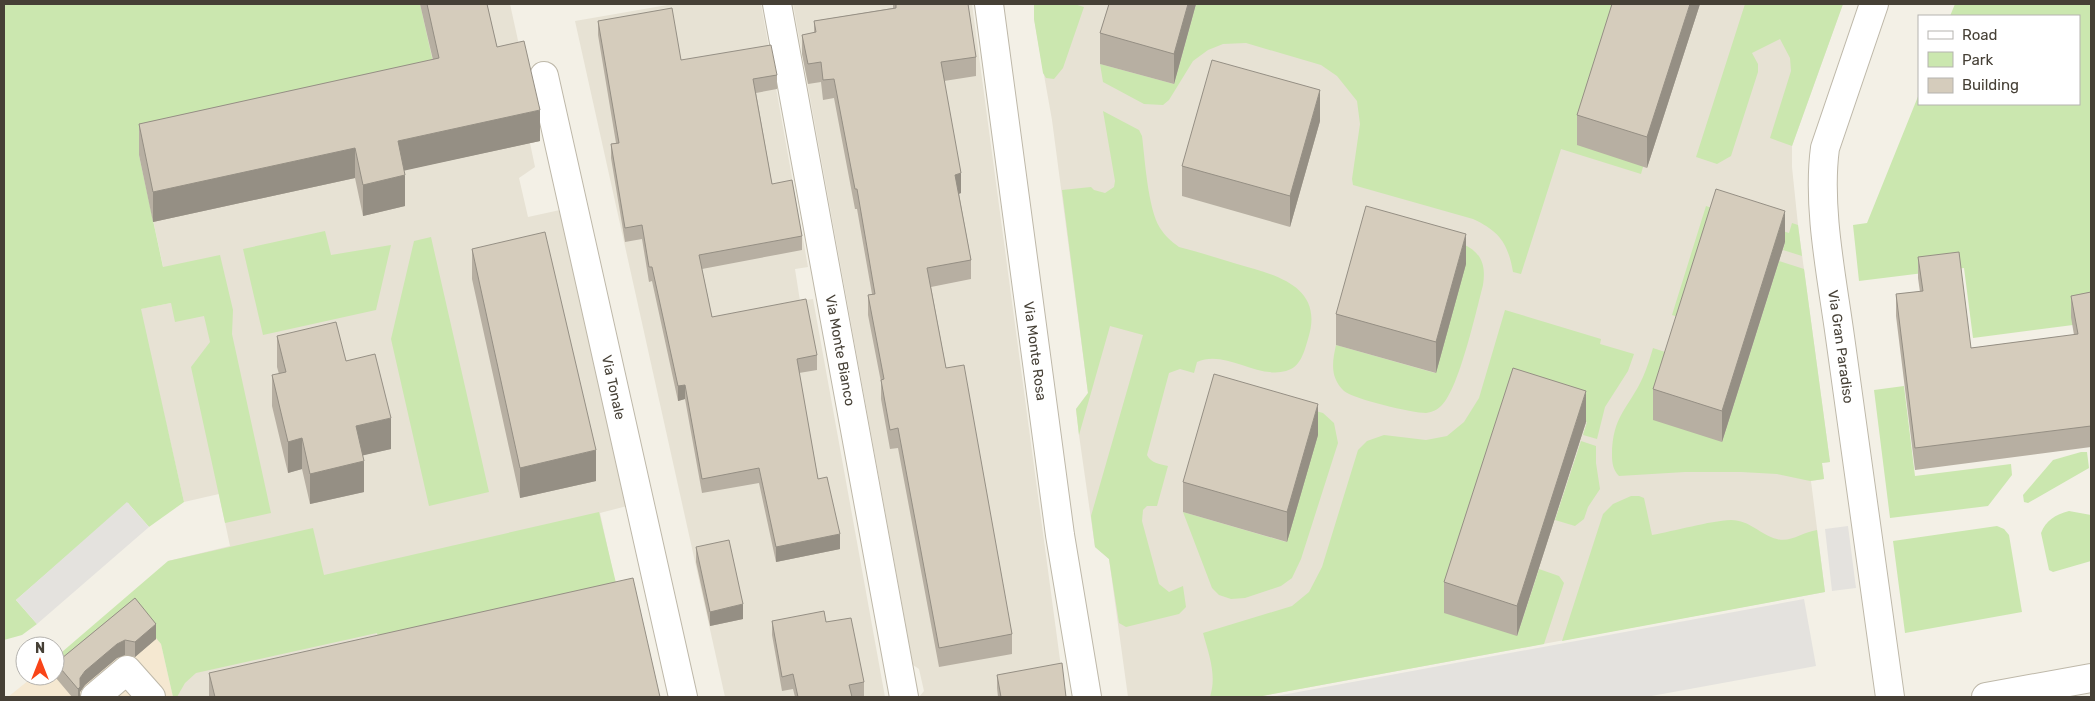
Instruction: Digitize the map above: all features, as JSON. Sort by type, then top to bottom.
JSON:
[{"type":"street","name":"Via Monte Bianco","points":[[777,4],[904,697]]},
{"type":"street","name":"Via Monte Rosa","points":[[989,4],[1060,535],[1087,697]]},
{"type":"street","name":"Via Gran Paradiso","points":[[1874,4],[1825,148],[1822,170],[1828,241],[1860,493],[1890,697]]},
{"type":"street","name":"Via Tonale","points":[[544,76],[683,697]]},
{"type":"street","points":[[95,697],[127,670],[151,697]]},
{"type":"street","points":[[1986,697],[2061,690],[2091,678]]},
{"type":"shaded area","points":[[420,4],[510,4],[540,141],[530,143],[535,167],[519,178],[528,217],[560,210],[627,506],[600,513],[621,609],[654,697],[173,697],[174,590],[168,561],[230,546],[219,494],[184,502],[140,309],[171,303],[139,155]]},
{"type":"shaded area","points":[[673,4],[761,4],[808,267],[795,269],[800,301],[813,299],[885,697],[725,697],[575,21]]},
{"type":"shaded area","points":[[793,4],[972,4],[1065,697],[919,697],[924,691],[919,669],[913,665]]},
{"type":"shaded area","points":[[1034,4],[1843,4],[1792,146],[1792,167],[1798,225],[1830,462],[1822,463],[1824,479],[1811,481],[1825,592],[1256,697],[1128,697],[1109,559],[1095,547],[1079,435],[1076,409],[1088,393],[1052,120],[1034,19]]},
{"type":"shaded area","points":[[127,502],[149,527],[37,624],[16,600]]},
{"type":"shaded area","points":[[1848,526],[1856,588],[1832,591],[1825,529]]},
{"type":"shaded area","points":[[1804,599],[1816,666],[1646,697],[1271,697]]},
{"type":"shaded area","points":[[135,613],[161,644],[173,697],[8,697],[22,686],[65,686],[65,670]]},
{"type":"green space","points":[[4,4],[420,4],[439,89],[139,155],[163,267],[220,255],[233,310],[232,334],[271,513],[225,523],[191,367],[210,342],[204,316],[175,322],[171,303],[141,309],[184,502],[149,527],[128,503],[16,600],[37,624],[22,635],[4,640]]},
{"type":"green space","points":[[1034,4],[1074,4],[1084,7],[1063,68],[1054,79],[1046,78],[1043,73],[1034,19]]},
{"type":"green space","points":[[1196,4],[1622,4],[1643,167],[1641,174],[1561,149],[1521,274],[1513,272],[1505,246],[1490,228],[1473,219],[1353,185],[1352,179],[1360,124],[1357,101],[1337,76],[1321,65],[1246,43],[1223,44],[1208,50],[1193,61],[1169,100],[1163,105],[1144,104],[1103,82],[1100,64],[1174,84]]},
{"type":"green space","points":[[1745,4],[1843,4],[1792,146],[1770,138],[1791,71],[1790,58],[1780,39],[1752,53],[1758,64],[1758,72],[1731,156],[1717,164],[1696,157]]},
{"type":"green space","points":[[1955,4],[2091,4],[2091,313],[2073,325],[1973,338],[1964,268],[1859,281],[1853,225],[1867,223],[1918,96],[1918,105],[2080,105],[2080,15],[1950,15]]},
{"type":"green space","points":[[1103,111],[1139,130],[1142,136],[1153,209],[1156,220],[1164,234],[1179,247],[1267,273],[1294,286],[1310,306],[1311,321],[1308,339],[1301,358],[1295,366],[1286,371],[1263,371],[1230,361],[1208,359],[1197,362],[1194,373],[1180,369],[1169,373],[1147,455],[1158,464],[1168,466],[1157,506],[1147,506],[1143,510],[1142,521],[1159,584],[1169,592],[1183,586],[1186,607],[1179,614],[1126,627],[1119,623],[1109,559],[1095,547],[1091,516],[1143,335],[1110,326],[1079,435],[1076,409],[1088,393],[1062,190],[1091,187],[1094,190],[1105,193],[1114,187],[1115,181]]},
{"type":"green space","points":[[1706,206],[1789,233],[1792,223],[1798,225],[1802,256],[1783,250],[1785,242],[1685,319],[1672,315]]},
{"type":"green space","points":[[325,231],[331,255],[391,245],[376,310],[263,335],[243,249]]},
{"type":"green space","points":[[431,237],[489,492],[429,506],[391,339],[414,241]]},
{"type":"green space","points":[[1463,244],[1475,251],[1481,260],[1484,271],[1483,285],[1461,367],[1455,383],[1442,405],[1431,412],[1419,412],[1370,401],[1344,391],[1339,386],[1333,370],[1336,345],[1435,373]]},
{"type":"green space","points":[[1779,261],[1804,269],[1830,462],[1822,463],[1824,479],[1810,481],[1777,474],[1741,472],[1685,472],[1619,476],[1614,469],[1612,461],[1615,431],[1622,413],[1638,388],[1653,348],[1674,355],[1722,442]]},
{"type":"green space","points":[[1505,310],[1601,339],[1600,344],[1634,354],[1628,371],[1605,407],[1597,439],[1583,435],[1587,422],[1514,398],[1517,636],[1539,569],[1559,576],[1564,583],[1544,644],[1257,697],[1210,697],[1213,681],[1210,657],[1203,633],[1292,606],[1309,592],[1322,567],[1358,450],[1367,441],[1384,435],[1426,440],[1447,436],[1464,422],[1479,398]]},
{"type":"green space","points":[[1904,386],[1915,476],[2011,464],[2012,475],[1988,506],[1890,518],[1874,390]]},
{"type":"green space","points":[[1245,391],[1323,413],[1334,423],[1338,443],[1301,559],[1292,578],[1281,586],[1245,598],[1231,599],[1219,595],[1212,588],[1183,512],[1286,542]]},
{"type":"green space","points":[[1581,441],[1596,446],[1596,463],[1600,489],[1588,507],[1584,519],[1575,526],[1555,520]]},
{"type":"green space","points":[[2087,452],[2089,468],[2028,503],[2024,502],[2023,495],[2053,460]]},
{"type":"green space","points":[[1631,496],[1644,498],[1652,535],[1731,520],[1744,522],[1771,537],[1782,540],[1817,530],[1825,592],[1562,641],[1603,514],[1613,504]]},
{"type":"green space","points":[[2069,511],[2091,515],[2091,561],[2053,572],[2049,570],[2041,533],[2052,519],[2059,514]]},
{"type":"green space","points":[[599,512],[616,583],[378,637],[377,633],[196,673],[185,683],[177,697],[173,697],[161,644],[135,613],[65,671],[65,649],[168,561],[313,528],[324,575]]},
{"type":"green space","points":[[1997,526],[2004,529],[2009,535],[2022,612],[1905,633],[1893,541]]},
{"type":"building","points":[[427,4],[487,4],[497,47],[524,41],[540,110],[398,141],[405,175],[363,185],[355,148],[153,192],[139,124],[439,58]]},
{"type":"building","points":[[896,4],[968,4],[976,57],[941,62],[961,173],[955,175],[971,260],[927,268],[946,368],[964,365],[1012,634],[939,648],[898,428],[890,430],[881,380],[884,379],[868,295],[875,294],[857,189],[855,189],[834,79],[823,80],[821,62],[808,64],[802,35],[816,32],[814,21],[896,8]]},
{"type":"building","points":[[1109,4],[1188,4],[1174,54],[1100,33]]},
{"type":"building","points":[[1612,4],[1690,4],[1647,137],[1577,115]]},
{"type":"building","points":[[672,8],[681,60],[771,45],[777,75],[753,79],[772,184],[792,180],[802,236],[699,255],[712,317],[806,299],[817,355],[797,359],[818,479],[827,477],[840,534],[776,547],[759,468],[702,479],[685,385],[678,386],[652,267],[649,267],[642,225],[625,228],[611,144],[619,143],[598,21]]},
{"type":"building","points":[[1212,60],[1320,90],[1290,196],[1182,166]]},
{"type":"building","points":[[1716,189],[1785,211],[1722,411],[1653,389]]},
{"type":"building","points":[[1366,206],[1466,234],[1436,342],[1336,314]]},
{"type":"building","points":[[545,232],[596,450],[520,468],[472,249]]},
{"type":"building","points":[[1959,252],[1971,348],[2078,334],[2071,296],[2091,292],[2091,426],[1915,448],[1896,294],[1923,291],[1918,257]]},
{"type":"building","points":[[336,322],[346,361],[375,354],[391,418],[356,426],[364,461],[310,474],[302,438],[288,442],[272,375],[286,372],[277,336]]},
{"type":"building","points":[[1513,368],[1586,391],[1517,606],[1444,582]]},
{"type":"building","points":[[1214,374],[1318,404],[1287,512],[1183,482]]},
{"type":"building","points":[[729,540],[743,604],[710,612],[696,547]]},
{"type":"building","points":[[633,578],[660,697],[215,697],[209,673]]},
{"type":"building","points":[[135,598],[156,624],[135,642],[125,640],[117,644],[85,671],[80,678],[80,687],[78,689],[65,674],[65,656]]},
{"type":"building","points":[[824,611],[826,622],[851,618],[864,682],[849,685],[852,697],[798,697],[793,674],[782,677],[772,621]]},
{"type":"building","points":[[1062,663],[1066,697],[1001,697],[997,675]]}]
